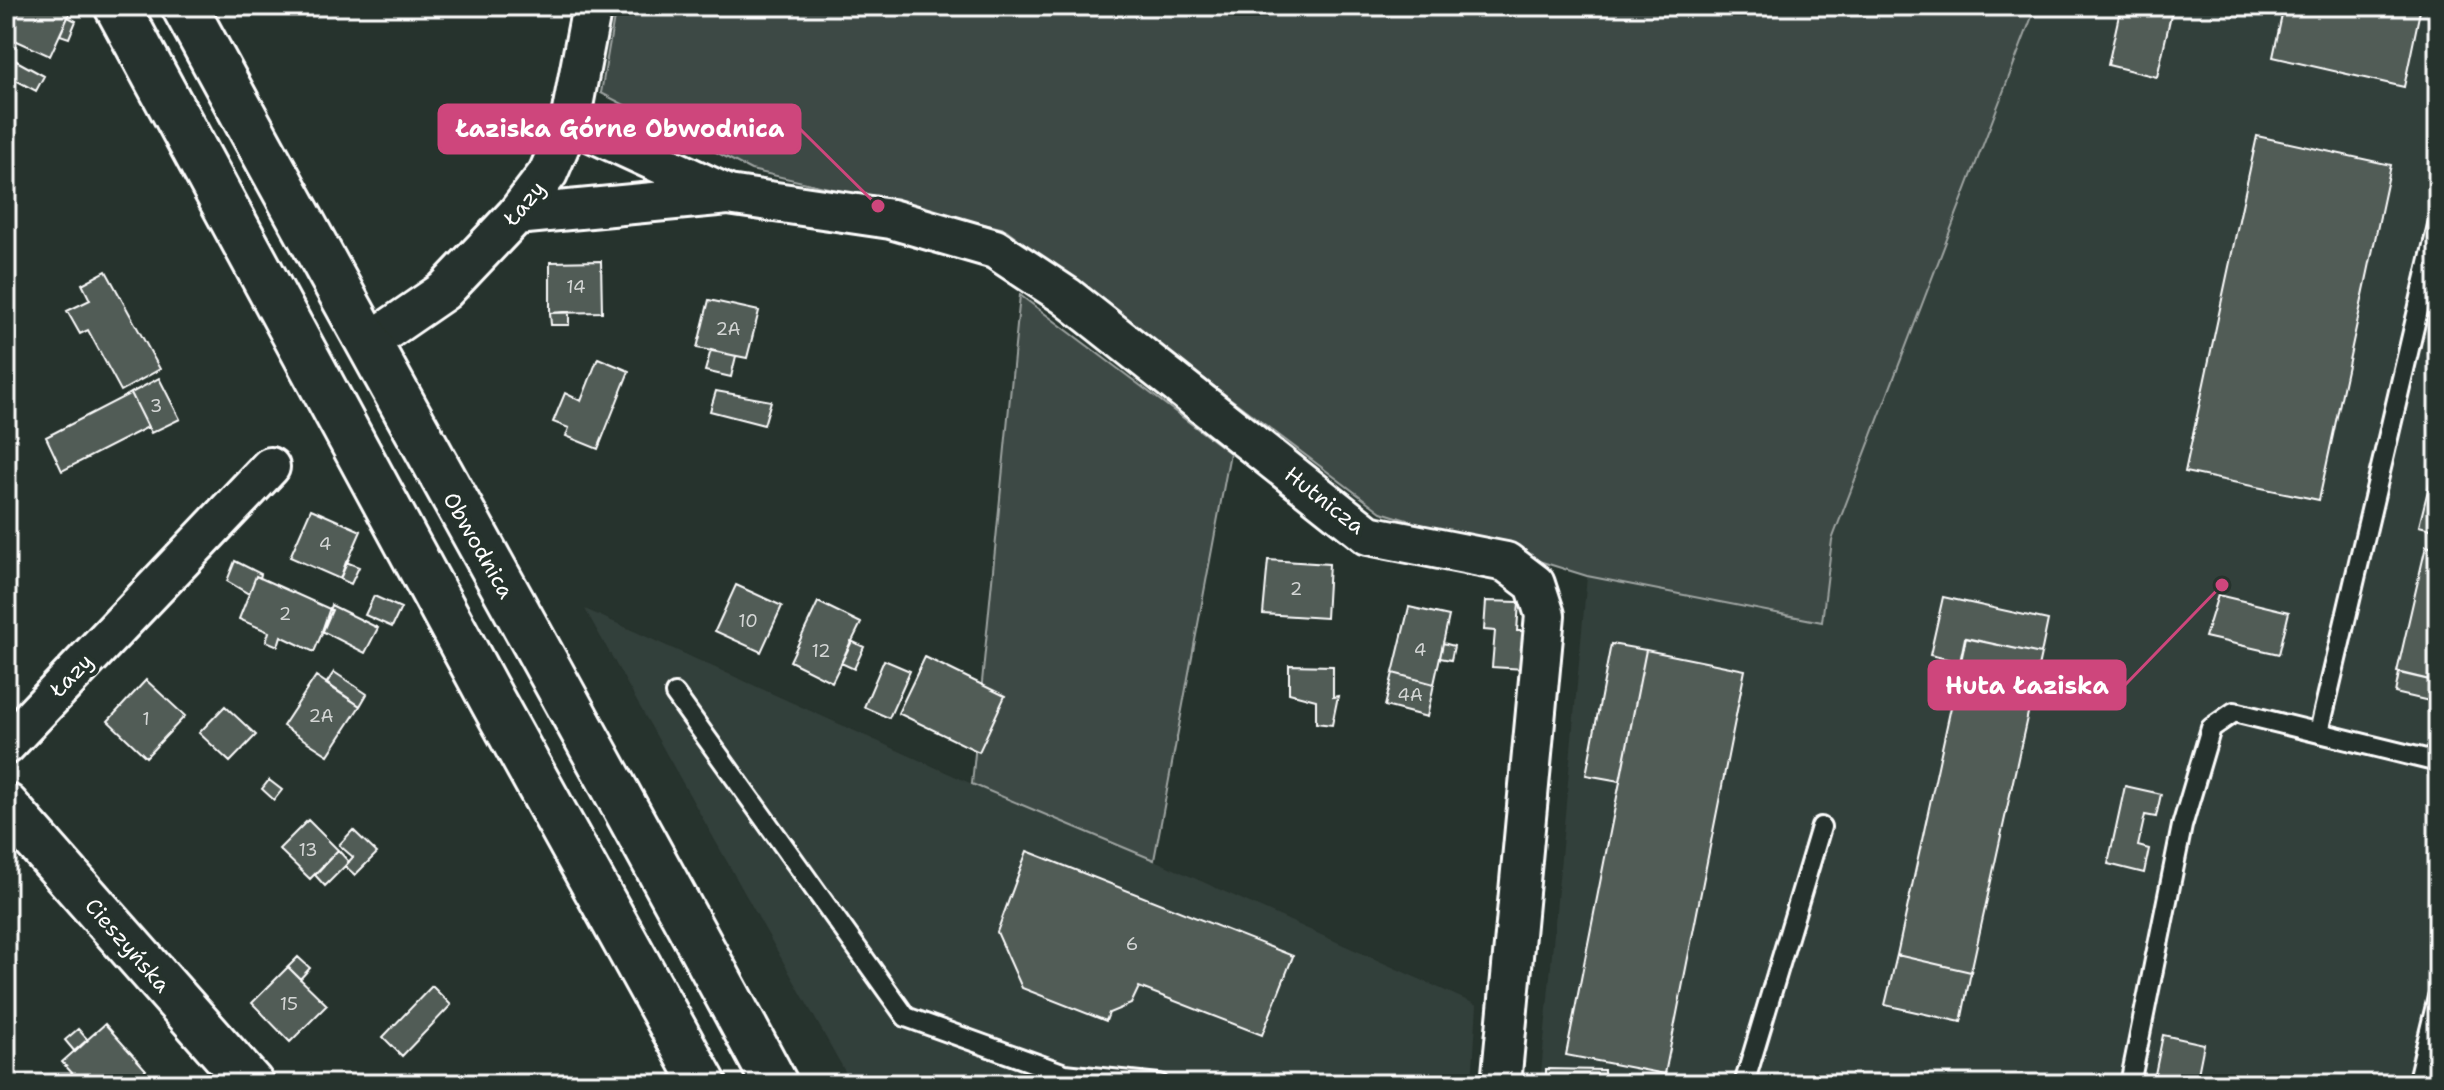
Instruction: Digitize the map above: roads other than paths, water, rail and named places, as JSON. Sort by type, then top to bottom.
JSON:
[{"type":"main road","points":[[117,6],[493,702],[704,1084]]},
{"type":"main road","name":"Obwodnica","points":[[184,6],[367,344],[608,772],[775,1084]]},
{"type":"main road","name":"Cieszyńska","points":[[6,806],[251,1084]]},
{"type":"street","name":"Łazy","points":[[367,344],[444,291],[516,215],[548,173],[570,122],[592,6]]},
{"type":"street","points":[[570,122],[728,195]]},
{"type":"street","points":[[516,215],[728,195]]},
{"type":"street","name":"Hutnicza","points":[[728,195],[891,219],[995,249],[1066,296],[1368,535],[1506,562],[1535,584],[1545,615],[1501,1084]]},
{"type":"street","name":"Łazy","points":[[6,745],[270,467]]},
{"type":"lane","points":[[2319,732],[2438,225]]},
{"type":"lane","points":[[675,694],[906,1017],[1065,1074],[1159,1084]]},
{"type":"lane","points":[[2130,1084],[2182,826],[2211,728],[2234,712],[2438,762]]},
{"type":"lane","points":[[1744,1084],[1821,827]]},
{"type":"lane","points":[[2417,1084],[2438,997]]},
{"type":"place","name":"Łaziska Górne Obwodnica","points":[[878,206]]},
{"type":"place","name":"Huta Łaziska","points":[[2222,585]]}]
